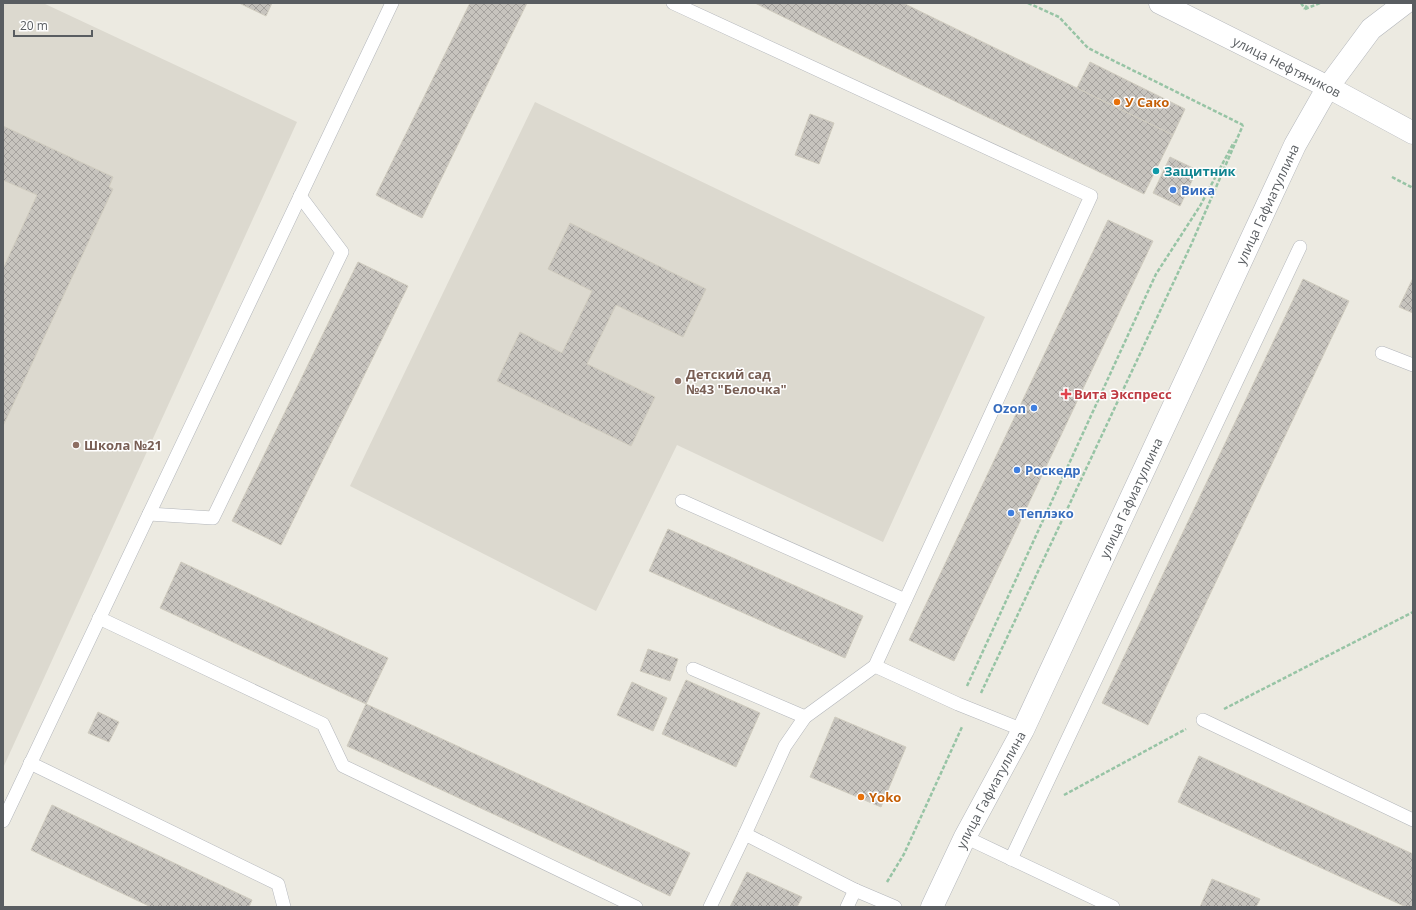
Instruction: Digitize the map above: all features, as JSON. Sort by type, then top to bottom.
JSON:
[{"type":"street","name":"улица Нефтяников","points":[[1160,3],[1328,87],[1413,133]]},
{"type":"street","name":"улица Гафиатуллина","points":[[932,907],[965,837],[1023,730],[1295,145],[1328,87],[1371,29],[1405,3]]},
{"type":"lane","points":[[3,820],[392,3]]},
{"type":"lane","points":[[673,3],[1091,196],[875,666],[805,717],[785,746],[710,907]]},
{"type":"lane","points":[[149,514],[213,518],[342,252],[300,196]]},
{"type":"lane","points":[[1011,859],[1300,247]]},
{"type":"lane","points":[[1382,353],[1413,365]]},
{"type":"lane","points":[[682,501],[905,600]]},
{"type":"lane","points":[[99,618],[323,724],[343,766],[636,907]]},
{"type":"lane","points":[[875,666],[958,704],[1023,730]]},
{"type":"lane","points":[[693,669],[805,717]]},
{"type":"lane","points":[[1203,720],[1413,820]]},
{"type":"lane","points":[[30,763],[278,884],[284,907]]},
{"type":"lane","points":[[745,834],[855,890],[895,907]]},
{"type":"lane","points":[[965,837],[1113,907]]},
{"type":"lane","points":[[847,907],[855,890]]},
{"type":"path","points":[[1028,3],[1059,17],[1088,48],[1243,125]]},
{"type":"path","points":[[1301,3],[1305,9]]},
{"type":"path","points":[[1305,9],[1308,3]]},
{"type":"path","points":[[1305,9],[1320,3]]},
{"type":"path","points":[[960,730],[958,704],[1156,274],[1200,206],[1243,125]]},
{"type":"path","points":[[876,899],[904,854],[960,730],[973,710],[1191,244],[1243,125]]},
{"type":"path","points":[[1392,177],[1413,188]]},
{"type":"shaded area","name":"Школа №21","points":[[3,3],[43,3],[297,122],[3,768]]},
{"type":"shaded area","name":"Детский сад №43 \"Белочка\"","points":[[535,102],[985,317],[883,542],[677,445],[596,611],[350,486]]},
{"type":"building","points":[[239,3],[272,3],[266,16]]},
{"type":"building","points":[[470,3],[527,3],[422,218],[376,195]]},
{"type":"building","points":[[755,3],[903,3],[1173,135],[1144,194]]},
{"type":"building","points":[[1090,62],[1185,109],[1173,135],[1077,88]]},
{"type":"building","points":[[810,114],[834,123],[819,164],[795,155]]},
{"type":"building","points":[[3,126],[113,177],[109,187],[113,189],[3,426],[3,269],[37,195],[3,180]]},
{"type":"building","points":[[1170,157],[1197,170],[1180,206],[1153,193]]},
{"type":"building","points":[[1108,220],[1153,241],[954,661],[909,640]]},
{"type":"building","points":[[570,223],[706,289],[683,337],[616,305],[587,364],[655,397],[631,446],[497,381],[520,332],[562,353],[592,291],[548,269]]},
{"type":"building","points":[[358,262],[408,286],[281,545],[232,521]]},
{"type":"building","points":[[1413,278],[1413,313],[1399,307]]},
{"type":"building","points":[[1303,279],[1349,301],[1148,725],[1102,703]]},
{"type":"building","points":[[668,529],[863,616],[845,658],[649,571]]},
{"type":"building","points":[[181,562],[388,658],[366,704],[160,608]]},
{"type":"building","points":[[648,649],[678,659],[670,681],[640,671]]},
{"type":"building","points":[[686,680],[760,713],[736,767],[662,734]]},
{"type":"building","points":[[632,682],[667,698],[653,731],[617,715]]},
{"type":"building","points":[[366,704],[690,853],[670,896],[347,746]]},
{"type":"building","points":[[98,712],[119,722],[109,742],[88,733]]},
{"type":"building","points":[[835,717],[906,747],[881,807],[810,777]]},
{"type":"building","points":[[1199,756],[1413,854],[1413,907],[1406,907],[1178,802]]},
{"type":"building","points":[[52,805],[252,900],[249,907],[151,907],[31,850]]},
{"type":"building","points":[[747,872],[802,897],[797,907],[730,907]]},
{"type":"building","points":[[1212,879],[1260,899],[1256,907],[1200,907]]},
{"type":"place","name":"У Сако","points":[[1117,102]]},
{"type":"place","name":"Защитник","points":[[1156,171]]},
{"type":"place","name":"Вика","points":[[1173,190]]},
{"type":"place","name":"Детский сад №43 \"Белочка\"","points":[[678,381]]},
{"type":"place","name":"Вита Экспресс","points":[[1066,394]]},
{"type":"place","name":"Ozon","points":[[1034,408]]},
{"type":"place","name":"Школа №21","points":[[76,445]]},
{"type":"place","name":"Роскедр","points":[[1017,470]]},
{"type":"place","name":"Теплэко","points":[[1011,513]]},
{"type":"place","name":"Yoko","points":[[861,797]]}]
